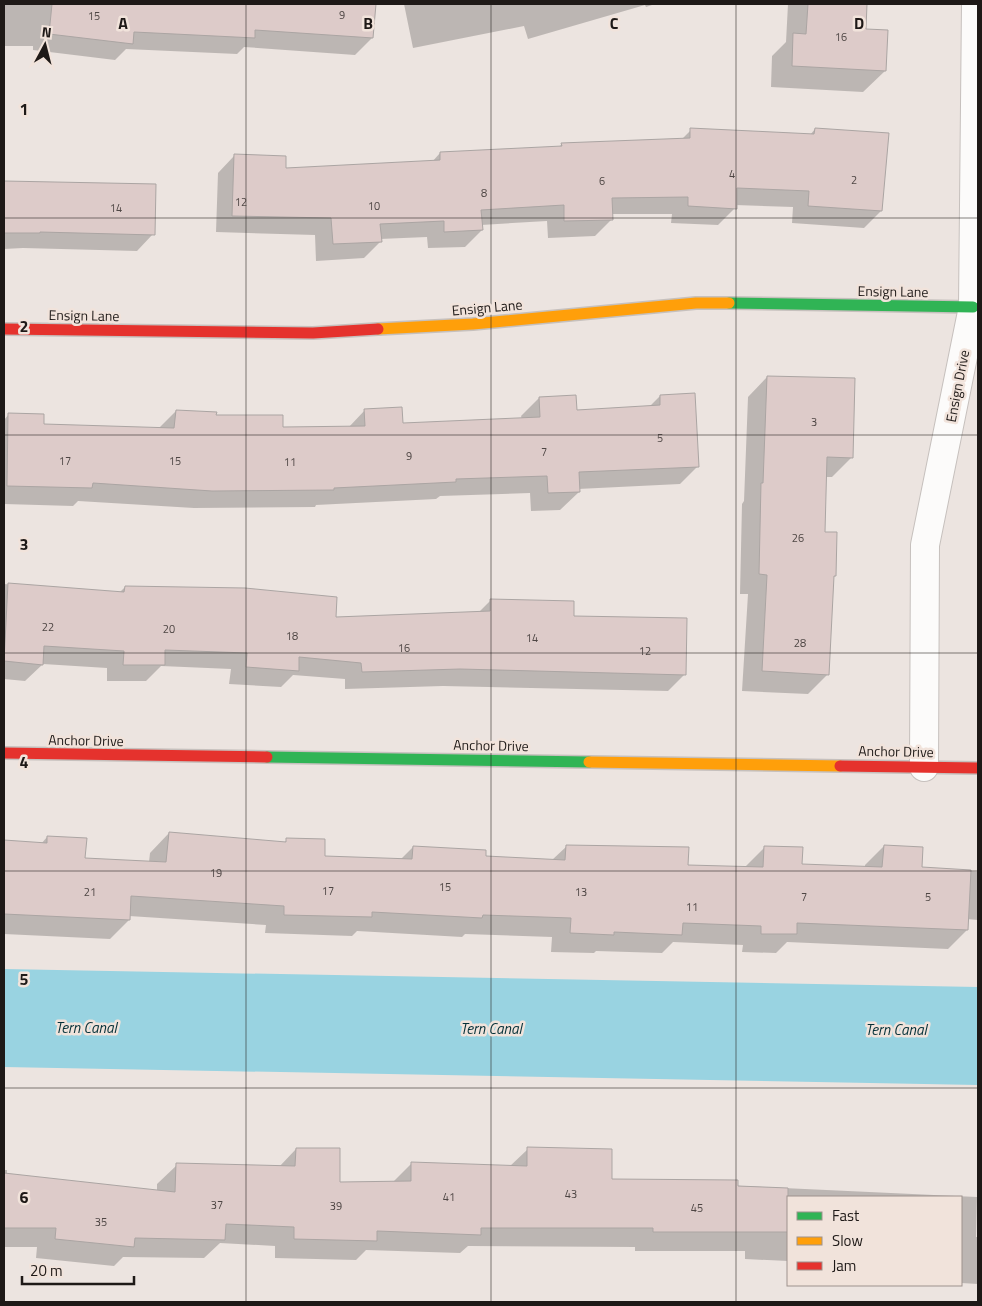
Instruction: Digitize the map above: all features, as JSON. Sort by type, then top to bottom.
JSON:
[{"type":"street","name":"Ensign Drive","points":[[924,767],[925,544],[973,307],[976,4]]},
{"type":"street","name":"Ensign Lane","points":[[4,329],[313,333],[473,324],[696,303],[973,307]]},
{"type":"street","name":"Anchor Drive","points":[[4,753],[978,768]]},
{"type":"water","name":"Tern Canal","points":[[4,969],[978,987],[978,1085],[4,1067]]},
{"type":"building","points":[[52,4],[376,4],[373,38],[255,30],[255,38],[134,32],[133,44],[49,34]]},
{"type":"building","points":[[808,4],[867,4],[866,29],[888,30],[886,71],[792,66],[793,33],[806,34]]},
{"type":"building","points":[[690,128],[814,134],[815,128],[889,133],[882,211],[808,206],[809,191],[737,188],[737,209],[688,206],[688,197],[612,198],[613,220],[564,221],[564,205],[481,210],[483,230],[444,232],[444,221],[380,224],[382,242],[333,244],[331,218],[232,216],[234,154],[286,156],[286,168],[440,160],[440,152],[562,146],[561,143],[690,138]]},
{"type":"building","points":[[4,181],[156,184],[155,235],[4,233]]},
{"type":"building","points":[[767,376],[855,378],[853,458],[827,457],[825,532],[837,532],[829,675],[762,671],[767,575],[759,574],[761,483],[763,483]]},
{"type":"building","points":[[695,393],[699,467],[579,472],[580,492],[548,493],[547,476],[456,479],[456,482],[334,488],[334,490],[212,491],[93,483],[92,488],[7,486],[8,413],[44,414],[44,424],[174,428],[176,410],[217,412],[216,415],[283,415],[283,427],[365,426],[364,409],[402,407],[403,423],[540,417],[539,397],[576,395],[577,410],[660,405],[660,395]]},
{"type":"building","points":[[8,583],[124,592],[125,586],[245,588],[337,597],[336,617],[490,611],[490,599],[574,601],[574,616],[687,618],[686,675],[460,669],[362,672],[361,663],[299,657],[299,671],[246,667],[247,653],[165,650],[165,665],[123,665],[124,651],[44,646],[43,665],[4,661]]},
{"type":"building","points":[[169,832],[286,842],[286,838],[325,839],[325,856],[412,859],[413,846],[486,850],[486,856],[565,860],[566,845],[689,847],[688,865],[763,867],[764,846],[803,847],[802,864],[882,867],[884,845],[923,847],[922,867],[971,870],[968,930],[797,923],[797,934],[761,934],[761,926],[683,923],[682,935],[614,932],[614,935],[570,933],[571,918],[483,915],[482,918],[372,912],[372,917],[284,915],[284,906],[131,896],[130,920],[4,914],[4,840],[47,843],[47,836],[87,838],[85,858],[166,862]]},
{"type":"building","points":[[527,1147],[612,1149],[612,1179],[738,1180],[738,1186],[788,1188],[787,1232],[653,1232],[653,1228],[481,1228],[481,1235],[377,1231],[377,1241],[294,1239],[294,1227],[226,1224],[225,1240],[135,1238],[134,1247],[55,1239],[56,1228],[4,1228],[4,1173],[175,1192],[176,1163],[295,1166],[296,1148],[340,1148],[340,1182],[411,1181],[411,1162],[527,1166]]},
{"type":"traffic: fast","points":[[729,303],[973,307]]},
{"type":"traffic: fast","points":[[267,757],[589,762]]},
{"type":"traffic: slow","points":[[378,329],[473,324],[696,303],[729,303]]},
{"type":"traffic: slow","points":[[589,762],[840,766]]},
{"type":"traffic: jam","points":[[4,329],[313,333],[378,329]]},
{"type":"traffic: jam","points":[[4,753],[267,757]]},
{"type":"traffic: jam","points":[[840,766],[978,768]]}]
